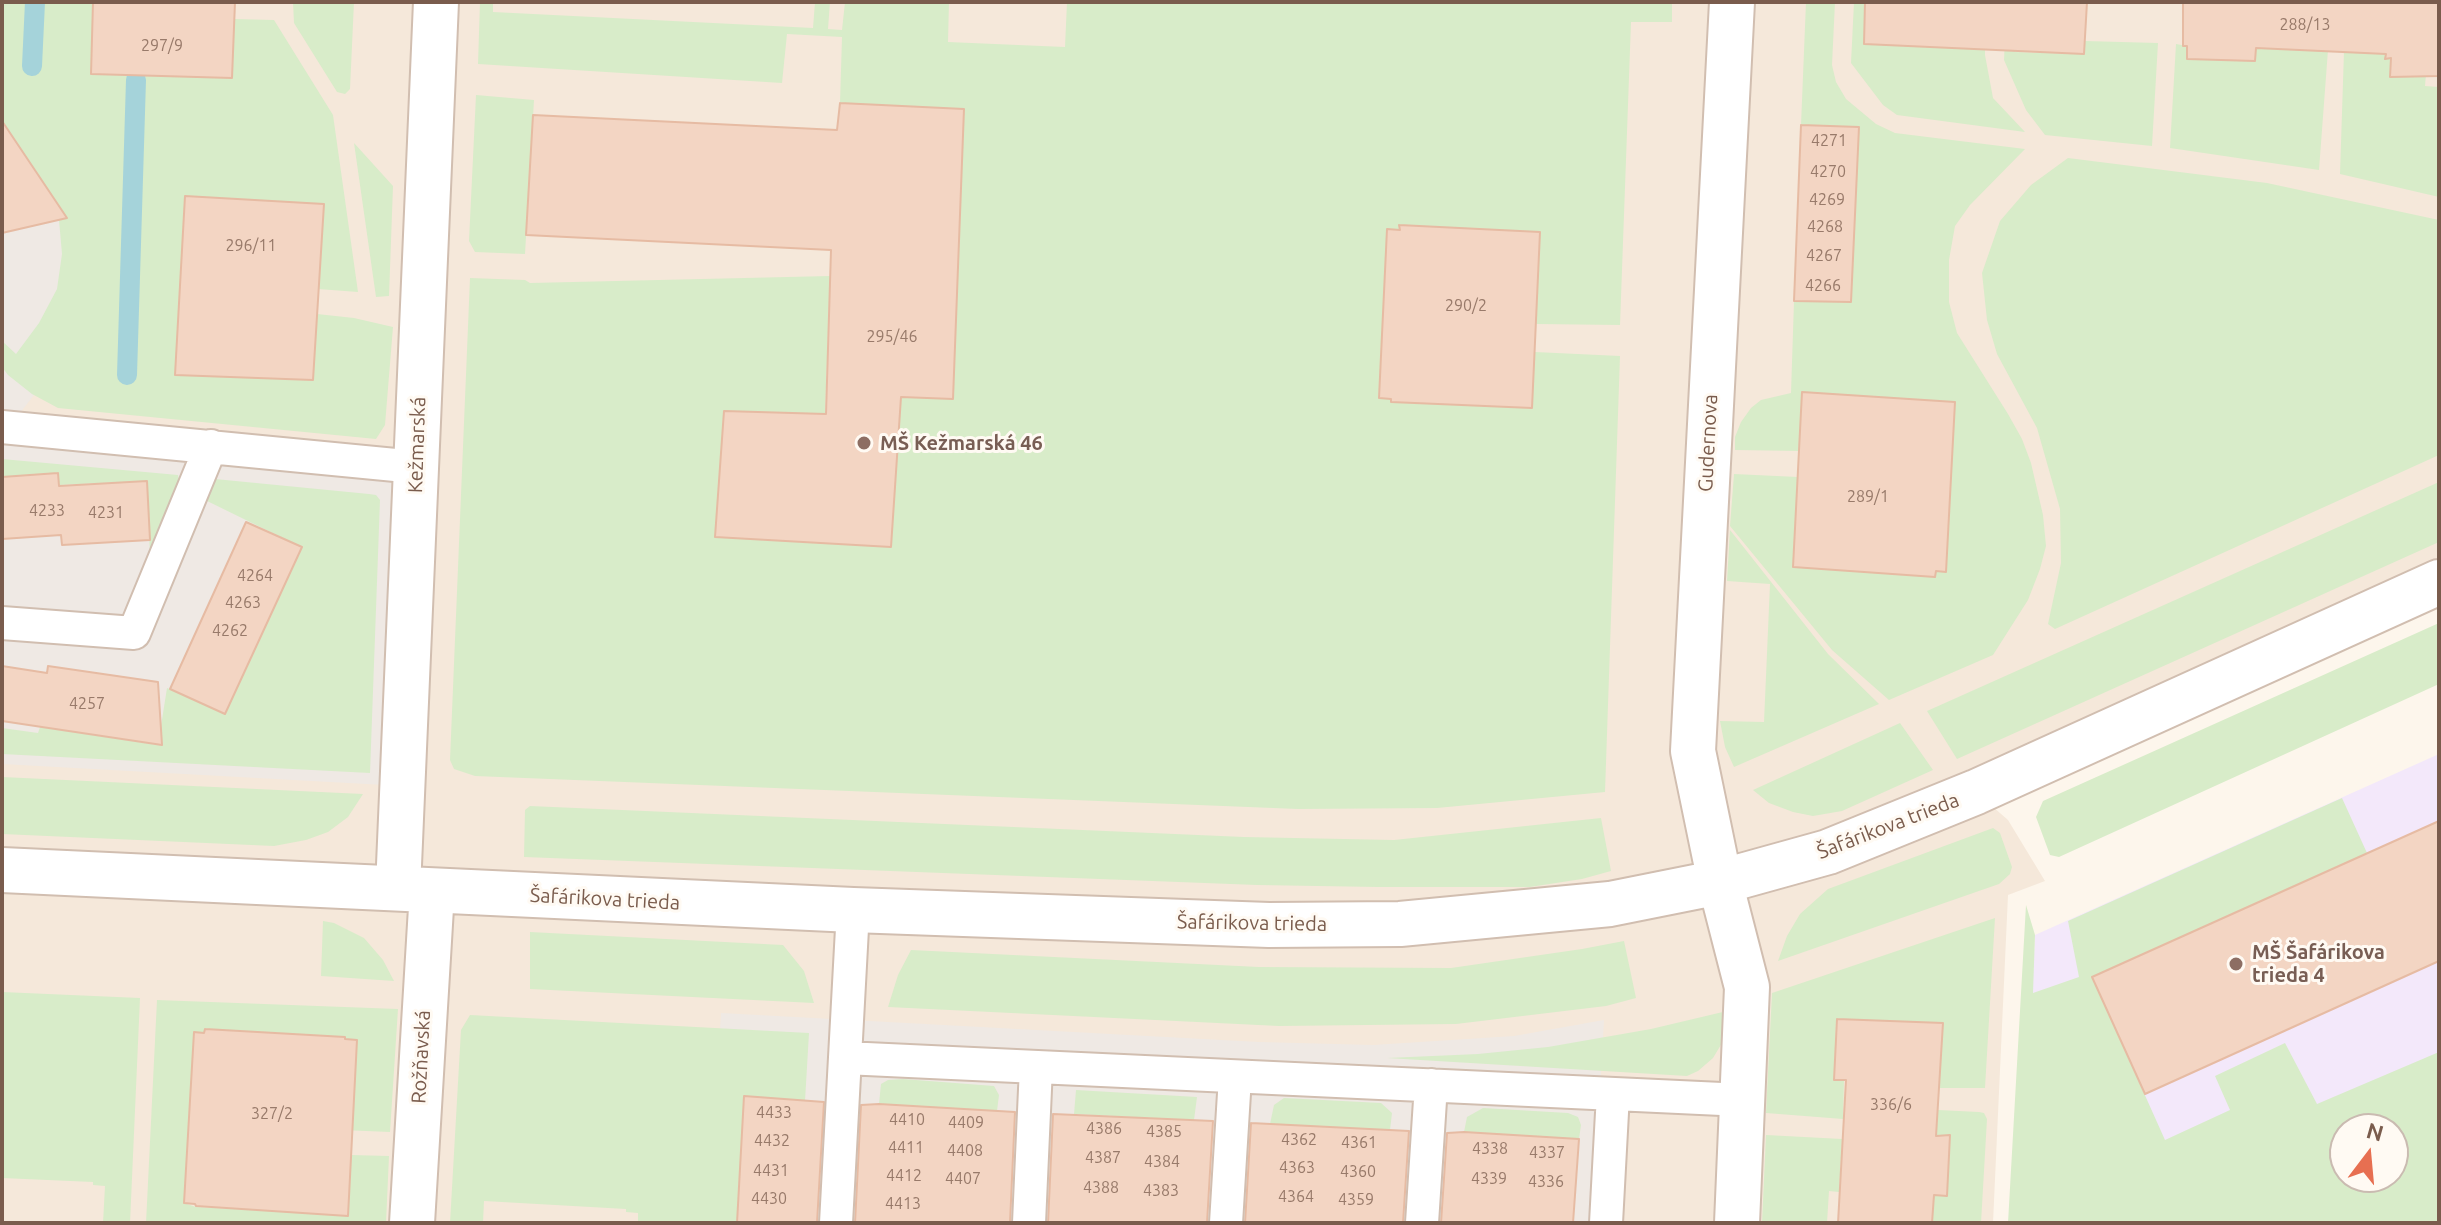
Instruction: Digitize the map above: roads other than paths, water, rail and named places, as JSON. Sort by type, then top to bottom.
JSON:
[{"type":"street","name":"Kežmarská","points":[[415,890],[416,467],[436,2]]},
{"type":"street","name":"Gudernova","points":[[1732,2],[1693,751],[1720,882],[1747,987],[1737,1223]]},
{"type":"street","name":"Šafárikova trieda","points":[[2,870],[853,910],[1269,925],[1400,924],[1610,904],[1720,882],[1828,852],[1976,792],[2439,582]]},
{"type":"street","name":"Rožňavská","points":[[412,1223],[415,890]]},
{"type":"lane","points":[[4,423],[416,467]]},
{"type":"lane","points":[[2,623],[134,633],[211,446]]},
{"type":"lane","points":[[836,1223],[853,910]]},
{"type":"lane","points":[[845,1058],[1743,1100]]},
{"type":"lane","points":[[1029,1223],[1036,1067]]},
{"type":"lane","points":[[1226,1223],[1235,1077]]},
{"type":"lane","points":[[1422,1223],[1431,1085]]},
{"type":"lane","points":[[1606,1223],[1613,1094]]},
{"type":"waterway","points":[[32,66],[35,2]]},
{"type":"waterway","points":[[127,375],[136,80]]},
{"type":"place","name":"MŠ Kežmarská 46","points":[[864,443]]},
{"type":"place","name":"MŠ Šafárikova trieda 4","points":[[2236,964]]}]
